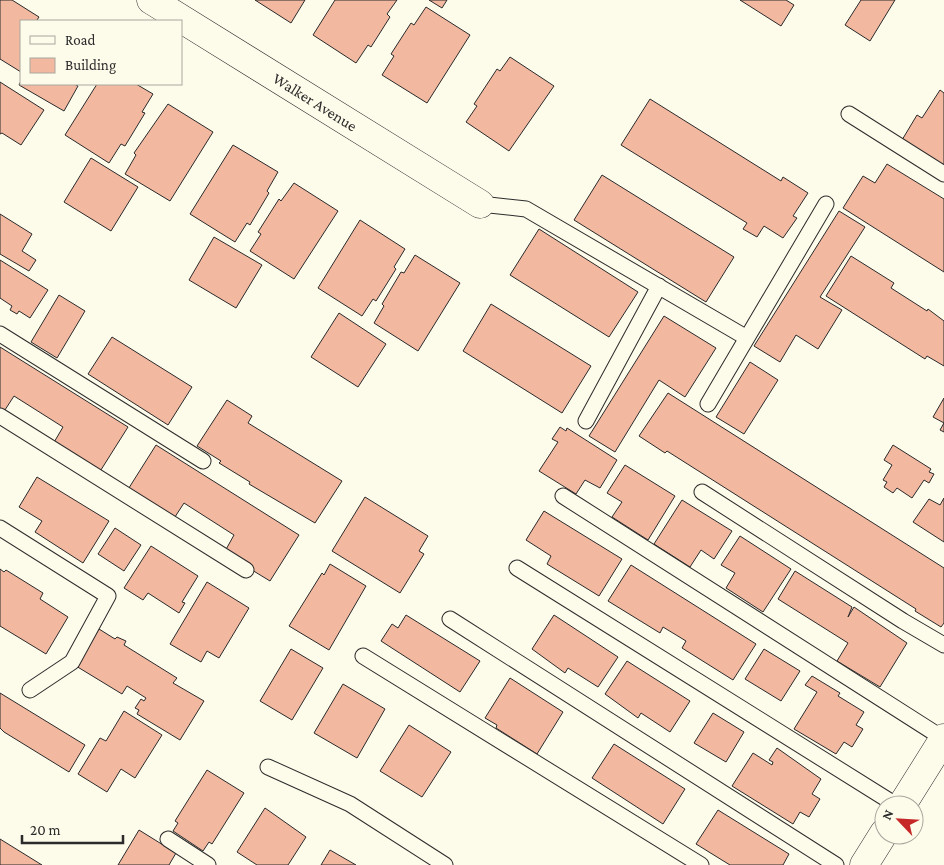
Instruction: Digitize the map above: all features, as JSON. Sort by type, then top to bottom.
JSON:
[{"type":"street","name":"Walker Avenue","points":[[151,0],[480,204]]},
{"type":"street","points":[[908,795],[944,738]]},
{"type":"street","points":[[864,865],[876,845]]},
{"type":"lane","points":[[849,114],[944,174]]},
{"type":"lane","points":[[480,204],[526,209],[747,338]]},
{"type":"lane","points":[[708,404],[826,204]]},
{"type":"lane","points":[[586,421],[659,286]]},
{"type":"lane","points":[[0,334],[203,461]]},
{"type":"lane","points":[[0,416],[246,570]]},
{"type":"lane","points":[[702,492],[903,622],[944,645]]},
{"type":"lane","points":[[563,496],[944,738]]},
{"type":"lane","points":[[0,528],[108,596],[72,662],[30,690]]},
{"type":"lane","points":[[517,568],[880,795]]},
{"type":"lane","points":[[450,618],[836,865]]},
{"type":"lane","points":[[363,656],[701,865]]},
{"type":"lane","points":[[268,767],[350,804],[445,865]]},
{"type":"lane","points":[[168,839],[208,865]]},
{"type":"building","points":[[0,0],[12,0],[39,17],[37,20],[20,20],[20,71],[0,59]]},
{"type":"building","points":[[255,0],[305,0],[291,23]]},
{"type":"building","points":[[335,0],[397,0],[387,14],[390,17],[371,47],[368,45],[356,63],[313,35]]},
{"type":"building","points":[[429,0],[447,0],[442,8]]},
{"type":"building","points":[[740,0],[786,0],[794,5],[781,26]]},
{"type":"building","points":[[861,0],[895,0],[870,41],[845,25]]},
{"type":"building","points":[[426,7],[470,35],[427,103],[382,75],[394,56],[391,54],[411,23],[414,25]]},
{"type":"building","points":[[510,57],[554,86],[509,151],[466,122],[477,106],[474,104],[497,69],[500,71]]},
{"type":"building","points":[[0,82],[44,110],[21,145],[2,133],[0,134]]},
{"type":"building","points":[[20,83],[20,85],[78,86],[64,111],[19,85]]},
{"type":"building","points":[[96,85],[138,85],[153,94],[142,112],[145,113],[125,146],[121,144],[109,163],[65,135]]},
{"type":"building","points":[[940,90],[944,93],[944,167],[902,140],[917,115],[922,118]]},
{"type":"building","points":[[650,99],[781,181],[783,177],[808,193],[793,216],[797,218],[783,238],[764,226],[757,237],[743,229],[747,223],[621,145]]},
{"type":"building","points":[[168,104],[213,132],[170,201],[125,174],[136,155],[134,153]]},
{"type":"building","points":[[233,145],[278,172],[267,191],[269,193],[250,225],[247,223],[235,242],[190,214]]},
{"type":"building","points":[[91,158],[138,187],[111,231],[64,202]]},
{"type":"building","points":[[887,164],[944,199],[944,272],[843,208],[863,176],[875,183]]},
{"type":"building","points":[[602,175],[734,257],[706,302],[574,220]]},
{"type":"building","points":[[294,183],[338,211],[294,279],[250,251],[261,234],[258,232],[279,199],[281,201]]},
{"type":"building","points":[[839,211],[865,227],[820,297],[842,310],[818,349],[796,335],[780,362],[754,346]]},
{"type":"building","points":[[0,214],[32,234],[22,251],[36,260],[29,271],[0,254]]},
{"type":"building","points":[[360,220],[405,249],[394,267],[396,269],[376,301],[373,299],[362,316],[318,288]]},
{"type":"building","points":[[539,229],[638,292],[609,337],[510,275]]},
{"type":"building","points":[[214,237],[262,265],[236,308],[189,280]]},
{"type":"building","points":[[415,255],[460,283],[418,351],[374,323],[384,306],[382,304],[401,272],[404,273]]},
{"type":"building","points":[[851,256],[894,283],[891,288],[927,311],[928,309],[944,321],[944,366],[927,356],[925,359],[826,296]]},
{"type":"building","points":[[0,260],[48,290],[30,318],[19,311],[17,314],[10,310],[12,306],[0,298]]},
{"type":"building","points":[[59,295],[85,311],[57,358],[31,342]]},
{"type":"building","points":[[491,304],[591,366],[562,413],[463,351]]},
{"type":"building","points":[[339,313],[386,344],[358,387],[311,357]]},
{"type":"building","points":[[664,316],[716,348],[685,397],[659,380],[615,452],[589,436]]},
{"type":"building","points":[[112,337],[192,387],[168,425],[88,374]]},
{"type":"building","points":[[0,347],[128,427],[99,473],[53,444],[63,427],[14,396],[3,413],[0,411]]},
{"type":"building","points":[[750,362],[778,380],[744,434],[716,417]]},
{"type":"building","points":[[668,393],[944,568],[944,623],[941,627],[915,611],[916,609],[667,451],[665,453],[639,436]]},
{"type":"building","points":[[944,398],[944,423],[933,417]]},
{"type":"building","points":[[227,400],[252,416],[248,423],[342,481],[315,523],[249,484],[250,482],[219,463],[221,461],[197,446]]},
{"type":"building","points":[[944,423],[944,432],[940,430]]},
{"type":"building","points":[[560,427],[566,431],[567,428],[617,460],[600,488],[585,480],[576,494],[539,471],[558,442],[552,439]]},
{"type":"building","points":[[156,445],[299,535],[270,581],[224,553],[234,535],[184,503],[173,520],[127,491]]},
{"type":"building","points":[[893,445],[931,469],[929,472],[934,474],[929,483],[924,480],[912,498],[897,488],[893,493],[884,487],[887,482],[883,480],[892,465],[884,460]]},
{"type":"building","points":[[625,465],[675,496],[648,540],[612,517],[622,502],[607,493]]},
{"type":"building","points":[[37,477],[109,521],[83,563],[35,532],[42,521],[19,507]]},
{"type":"building","points":[[365,497],[428,536],[419,551],[424,554],[400,593],[332,551]]},
{"type":"building","points":[[944,498],[944,542],[913,522],[929,499],[940,505]]},
{"type":"building","points":[[682,500],[732,531],[714,559],[701,550],[690,567],[654,544]]},
{"type":"building","points":[[544,511],[622,559],[599,596],[547,564],[551,556],[526,540]]},
{"type":"building","points":[[115,528],[141,545],[124,571],[98,554]]},
{"type":"building","points":[[740,536],[791,569],[763,612],[726,588],[735,573],[721,565]]},
{"type":"building","points":[[151,546],[198,576],[182,602],[185,603],[179,613],[148,593],[143,600],[124,588]]},
{"type":"building","points":[[330,564],[366,586],[329,650],[289,626],[322,573],[324,575]]},
{"type":"building","points":[[631,565],[756,644],[733,680],[682,648],[686,641],[663,627],[660,633],[608,601]]},
{"type":"building","points":[[0,569],[4,572],[6,570],[43,593],[40,599],[68,617],[46,654],[0,626]]},
{"type":"building","points":[[795,571],[852,607],[848,617],[854,607],[907,643],[880,687],[837,661],[848,643],[778,599]]},
{"type":"building","points":[[207,582],[249,608],[219,658],[207,651],[201,662],[170,644]]},
{"type":"building","points":[[406,615],[480,661],[460,692],[381,641],[392,624],[398,628]]},
{"type":"building","points":[[554,615],[618,657],[598,687],[568,668],[565,673],[532,649]]},
{"type":"building","points":[[99,629],[115,639],[117,637],[126,641],[124,645],[177,678],[173,683],[204,701],[180,740],[137,714],[139,710],[135,708],[141,699],[144,701],[146,698],[127,686],[122,694],[76,666]]},
{"type":"building","points":[[291,649],[323,668],[292,720],[260,701]]},
{"type":"building","points":[[764,649],[800,671],[781,701],[745,679]]},
{"type":"building","points":[[627,661],[690,701],[670,732],[641,713],[638,718],[605,694]]},
{"type":"building","points":[[812,676],[840,693],[838,696],[864,712],[856,725],[863,729],[852,747],[844,742],[836,754],[794,729],[817,692],[805,685]]},
{"type":"building","points":[[510,678],[563,712],[537,754],[496,728],[497,725],[485,718]]},
{"type":"building","points":[[343,684],[385,709],[357,758],[314,733]]},
{"type":"building","points":[[0,693],[85,745],[69,772],[0,728]]},
{"type":"building","points":[[124,711],[162,735],[135,778],[121,769],[107,792],[78,774],[100,738],[106,741]]},
{"type":"building","points":[[713,713],[744,732],[726,762],[694,743]]},
{"type":"building","points":[[409,725],[451,752],[422,797],[380,771]]},
{"type":"building","points":[[614,744],[685,789],[663,824],[592,778]]},
{"type":"building","points":[[777,748],[821,779],[812,794],[820,799],[809,817],[800,812],[793,824],[732,786],[753,753],[772,765],[773,762],[769,760]]},
{"type":"building","points":[[207,770],[244,793],[212,844],[209,842],[203,851],[173,831],[178,823],[175,821]]},
{"type":"building","points":[[265,808],[306,837],[288,865],[257,865],[237,852]]},
{"type":"building","points":[[718,810],[789,854],[783,865],[730,865],[696,844]]},
{"type":"building","points":[[139,830],[176,853],[169,865],[118,865]]},
{"type":"building","points":[[0,839],[42,865],[0,865]]},
{"type":"building","points":[[330,850],[356,865],[321,865]]}]
